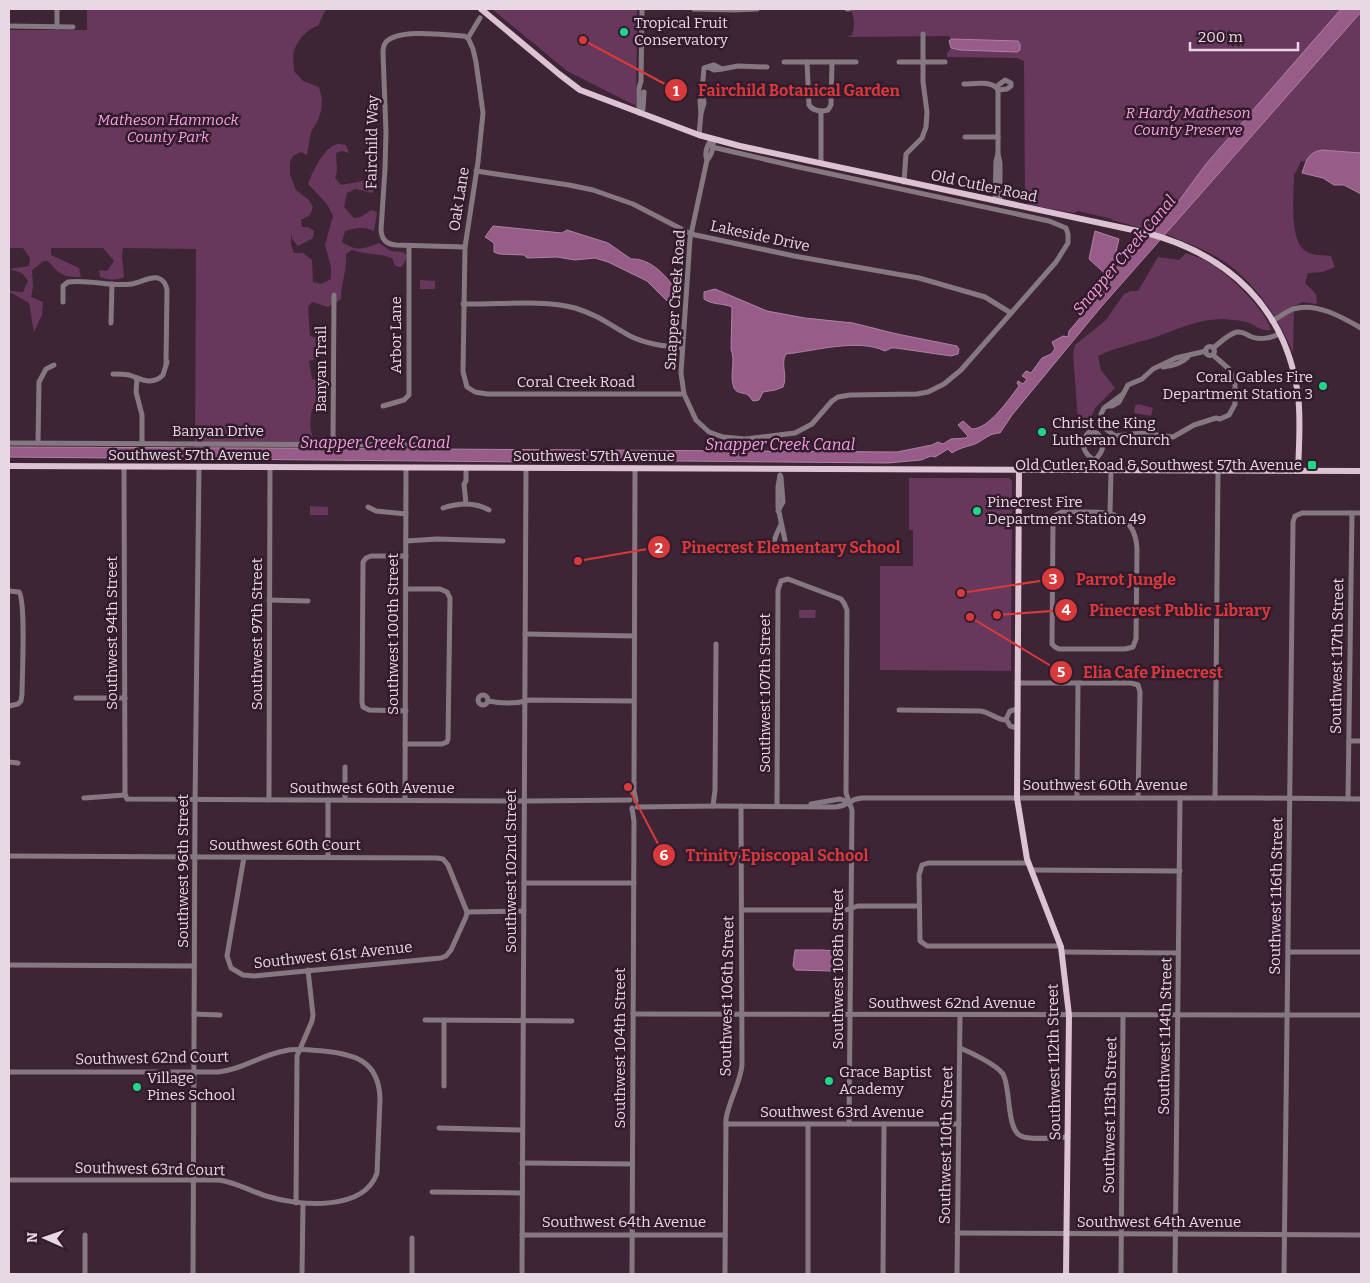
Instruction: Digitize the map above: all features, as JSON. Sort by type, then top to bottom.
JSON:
[{"type":"main road","name":"Old Cutler Road","points":[[482,9],[574,86],[589,94],[699,135],[904,182],[1147,233],[1196,250],[1230,272],[1252,293],[1279,334],[1292,366],[1298,394],[1298,471]]},
{"type":"main road","name":"Southwest 57th Avenue","points":[[9,466],[635,468],[780,472],[1019,469],[1298,471]]},
{"type":"main road","name":"Southwest 112th Street","points":[[1019,469],[1017,798],[1028,863],[1061,949],[1069,1015],[1066,1274]]},
{"type":"main road","points":[[1298,471],[1361,471]]},
{"type":"street","points":[[57,9],[57,26]]},
{"type":"street","points":[[639,113],[642,9]]},
{"type":"street","points":[[694,9],[757,9]]},
{"type":"street","points":[[468,38],[480,18]]},
{"type":"street","points":[[9,26],[73,27]]},
{"type":"street","name":"Fairchild Way","points":[[409,246],[393,245],[384,241],[381,228],[386,132],[383,53],[386,43],[396,37],[418,34],[448,34],[466,36],[468,38]]},
{"type":"street","points":[[904,182],[906,153],[922,138],[926,127],[927,112],[923,90],[923,34]]},
{"type":"street","name":"Oak Lane","points":[[468,38],[475,57],[483,103],[482,128],[464,247],[463,372],[465,384],[468,388]]},
{"type":"street","points":[[784,62],[856,62]]},
{"type":"street","points":[[807,62],[809,105],[813,109],[821,111],[828,110],[831,105],[832,62]]},
{"type":"street","points":[[899,62],[945,62]]},
{"type":"street","points":[[699,135],[704,103],[702,91],[703,70],[708,67],[714,70],[738,66],[767,67]]},
{"type":"street","points":[[639,113],[643,109],[644,100],[641,81]]},
{"type":"street","points":[[964,84],[990,84],[997,88],[997,201]]},
{"type":"street","points":[[821,111],[821,163]]},
{"type":"street","points":[[965,137],[998,137]]},
{"type":"street","name":"Snapper Creek Road","points":[[707,160],[710,157],[713,139]]},
{"type":"street","name":"Snapper Creek Road","points":[[713,139],[708,143],[707,160],[691,234],[681,373],[684,394],[696,420],[702,427],[715,435],[745,438],[795,433],[806,429],[817,420],[838,397],[850,395],[917,394],[928,392],[944,384],[961,370],[1064,251],[1068,243],[1068,232]]},
{"type":"street","name":"Old Cutler Road","points":[[712,147],[1049,221],[1064,227],[1068,232]]},
{"type":"street","name":"Lakeside Drive","points":[[476,170],[569,184],[599,192],[638,206],[691,234],[794,256],[919,278],[985,297],[1011,313]]},
{"type":"street","points":[[409,246],[464,247]]},
{"type":"street","name":"Arbor Lane","points":[[383,406],[404,400],[408,395],[409,246]]},
{"type":"street","points":[[63,302],[63,288],[66,283],[88,281],[130,284],[152,278],[162,280],[166,284],[166,364],[164,373],[157,380],[149,382],[126,374],[113,374]]},
{"type":"street","points":[[111,323],[112,284]]},
{"type":"street","name":"Banyan Trail","points":[[334,295],[334,444]]},
{"type":"street","points":[[463,304],[546,304],[568,307],[598,317],[629,336],[644,342],[682,348]]},
{"type":"street","points":[[1272,321],[1293,309],[1308,307],[1334,314],[1361,328]]},
{"type":"street","points":[[1206,351],[1208,355],[1213,354],[1229,369],[1234,378],[1236,384],[1234,407],[1229,415],[1194,425],[1178,435],[1170,437],[1142,433],[1117,437],[1106,429],[1101,414],[1103,409],[1119,402],[1123,397],[1122,394],[1130,384],[1139,380],[1151,370],[1176,358],[1188,357],[1206,351],[1209,347],[1213,348],[1236,332],[1244,332],[1253,338],[1272,338],[1279,334]]},
{"type":"street","points":[[1213,348],[1215,351],[1213,354]]},
{"type":"street","points":[[38,443],[39,382],[47,368],[54,365]]},
{"type":"street","points":[[137,378],[136,392],[143,418],[142,443]]},
{"type":"street","name":"Coral Creek Road","points":[[468,388],[475,392],[487,394],[684,394]]},
{"type":"street","points":[[1100,435],[1106,429]]},
{"type":"street","points":[[1095,460],[1085,452],[1084,442],[1089,432],[1100,435]]},
{"type":"street","points":[[1094,471],[1095,460],[1103,448],[1100,435]]},
{"type":"street","name":"Banyan Drive","points":[[9,443],[428,445]]},
{"type":"street","name":"Southwest 94th Street","points":[[124,467],[125,797]]},
{"type":"street","name":"Southwest 96th Street","points":[[193,1274],[195,800],[199,467]]},
{"type":"street","name":"Southwest 97th Street","points":[[269,800],[270,468]]},
{"type":"street","name":"Southwest 100th Street","points":[[405,800],[406,468]]},
{"type":"street","points":[[466,468],[466,481],[464,484],[466,504]]},
{"type":"street","name":"Southwest 102nd Street","points":[[522,1274],[526,468]]},
{"type":"street","name":"Southwest 104th Street","points":[[632,1274],[635,468]]},
{"type":"street","points":[[1214,798],[1218,470]]},
{"type":"street","points":[[1110,513],[1111,471]]},
{"type":"street","points":[[780,472],[777,500],[781,524]]},
{"type":"street","points":[[443,508],[466,504],[481,505],[489,510]]},
{"type":"street","points":[[368,507],[376,511],[406,512]]},
{"type":"street","points":[[1062,512],[1110,513],[1129,524],[1134,534],[1136,549],[1136,639],[1134,646],[1128,649],[1059,649],[1055,647],[1052,640],[1054,516],[1062,512]]},
{"type":"street","name":"Southwest 116th Street","points":[[1284,1274],[1294,518],[1297,514],[1302,513],[1352,513]]},
{"type":"street","points":[[1352,513],[1361,513]]},
{"type":"street","name":"Southwest 117th Street","points":[[1348,799],[1352,513]]},
{"type":"street","points":[[1129,524],[1141,514]]},
{"type":"street","points":[[406,540],[486,539],[503,541]]},
{"type":"street","points":[[406,556],[371,556],[366,558],[362,564],[362,702],[364,708],[370,710],[406,711]]},
{"type":"street","name":"Southwest 107th Street","points":[[777,806],[778,590],[780,581],[788,579],[804,584],[840,599],[846,605]]},
{"type":"street","points":[[405,744],[440,744],[447,742],[449,734],[450,598],[447,592],[440,589],[406,588]]},
{"type":"street","points":[[9,591],[20,593],[22,605],[22,687],[20,703],[9,706]]},
{"type":"street","points":[[270,600],[308,601]]},
{"type":"street","name":"Southwest 108th Street","points":[[846,605],[846,793],[852,810],[850,1124]]},
{"type":"street","points":[[525,634],[634,636]]},
{"type":"street","points":[[715,806],[716,644]]},
{"type":"street","points":[[1017,683],[1131,683],[1138,685],[1140,692],[1138,798]]},
{"type":"street","points":[[1077,798],[1078,683]]},
{"type":"street","points":[[76,698],[125,698]]},
{"type":"street","points":[[488,701],[511,704],[530,700],[634,702]]},
{"type":"street","points":[[1006,718],[1012,710],[1017,709]]},
{"type":"street","points":[[898,710],[980,711],[1006,718],[1010,726],[1017,728]]},
{"type":"street","points":[[1349,741],[1361,741]]},
{"type":"street","points":[[9,762],[18,763]]},
{"type":"street","points":[[345,767],[345,800]]},
{"type":"street","name":"Southwest 60th Avenue","points":[[84,798],[125,797],[129,800],[618,801],[649,806],[843,807],[853,798],[1361,799]]},
{"type":"street","name":"Southwest 114th Street","points":[[1175,1274],[1180,798]]},
{"type":"street","points":[[328,800],[328,857]]},
{"type":"street","name":"Southwest 106th Street","points":[[725,1274],[726,1124],[727,1112],[741,1072],[741,806]]},
{"type":"street","name":"Southwest 60th Court","points":[[9,856],[431,857],[443,859],[450,869],[467,912]]},
{"type":"street","name":"Southwest 61st Avenue","points":[[244,857],[227,952],[230,965],[237,972],[246,976],[444,957],[451,950],[467,912]]},
{"type":"street","points":[[1028,863],[928,863],[922,865],[919,871],[919,937],[922,943],[929,946],[1178,953]]},
{"type":"street","points":[[1031,870],[1180,871]]},
{"type":"street","points":[[524,883],[634,883]]},
{"type":"street","points":[[742,910],[846,910],[858,906],[919,906]]},
{"type":"street","points":[[467,912],[524,912]]},
{"type":"street","points":[[1288,952],[1361,952]]},
{"type":"street","points":[[9,965],[194,966]]},
{"type":"street","points":[[296,1203],[297,1056],[312,1018],[308,970]]},
{"type":"street","points":[[194,1014],[220,1015]]},
{"type":"street","name":"Southwest 62nd Avenue","points":[[633,1014],[1361,1016]]},
{"type":"street","name":"Southwest 110th Street","points":[[957,1274],[960,1015]]},
{"type":"street","name":"Southwest 113th Street","points":[[1121,1274],[1124,1015]]},
{"type":"street","points":[[425,1020],[572,1021]]},
{"type":"street","points":[[444,1020],[444,1086]]},
{"type":"street","points":[[960,1048],[996,1067],[1002,1073],[1006,1083],[1014,1127],[1018,1134],[1026,1137],[1068,1138]]},
{"type":"street","name":"Southwest 62nd Court","points":[[9,1072],[194,1072],[236,1070],[273,1054],[285,1051],[299,1050],[349,1055],[366,1063],[375,1074],[379,1089],[378,1170],[372,1184]]},
{"type":"street","name":"Southwest 63rd Avenue","points":[[726,1124],[959,1124]]},
{"type":"street","points":[[808,1124],[808,1274]]},
{"type":"street","points":[[883,1274],[884,1124]]},
{"type":"street","points":[[439,1128],[522,1130]]},
{"type":"street","points":[[522,1163],[632,1164]]},
{"type":"street","name":"Southwest 63rd Court","points":[[9,1180],[226,1181],[265,1196],[303,1204],[353,1198],[363,1193],[372,1184]]},
{"type":"street","points":[[432,1192],[522,1193]]},
{"type":"street","points":[[302,1274],[303,1204]]},
{"type":"street","name":"Southwest 64th Avenue","points":[[957,1233],[1361,1234]]},
{"type":"street","points":[[85,1235],[85,1274]]},
{"type":"street","name":"Southwest 64th Avenue","points":[[522,1235],[725,1235]]},
{"type":"street","points":[[412,1238],[412,1274]]},
{"type":"green space","name":"Matheson Hammock County Park","points":[[87,9],[326,9],[318,26],[310,29],[303,36],[293,53],[294,71],[303,81],[319,87],[322,99],[321,111],[311,132],[307,155],[301,152],[293,156],[290,162],[290,174],[296,190],[309,200],[313,207],[310,215],[301,220],[302,227],[308,227],[314,231],[313,238],[298,246],[292,239],[291,232],[291,245],[294,253],[303,253],[312,260],[313,282],[321,284],[331,279],[331,267],[325,245],[333,216],[327,204],[308,184],[323,155],[333,146],[342,144],[346,145],[349,153],[342,151],[336,153],[337,171],[335,178],[341,185],[373,179],[377,181],[377,186],[372,193],[355,189],[347,193],[344,207],[354,218],[361,217],[371,210],[377,212],[374,231],[367,228],[359,228],[345,231],[342,242],[356,248],[369,247],[379,243],[391,251],[403,252],[407,255],[401,267],[395,266],[392,258],[352,250],[346,254],[341,299],[328,307],[312,302],[308,307],[310,336],[328,341],[323,355],[309,361],[312,379],[327,382],[327,398],[321,409],[312,409],[310,424],[314,440],[305,439],[304,448],[195,447],[196,249],[123,248],[124,277],[112,280],[100,277],[99,270],[107,271],[114,261],[103,248],[51,248],[51,255],[79,268],[81,277],[62,274],[48,261],[44,261],[32,270],[33,287],[31,297],[43,302],[42,315],[34,332],[29,303],[9,293],[9,291],[23,292],[28,281],[22,273],[9,269],[29,266],[30,258],[23,248],[9,248],[9,30],[87,30]]},
{"type":"green space","points":[[492,9],[637,9],[636,106],[567,71]]},
{"type":"green space","name":"R Hardy Matheson County Preserve","points":[[850,9],[1361,9],[1361,162],[1301,161],[1294,174],[1293,214],[1299,244],[1310,253],[1331,256],[1335,267],[1323,272],[1308,273],[1305,283],[1316,294],[1317,304],[1303,302],[1294,306],[1293,353],[1273,314],[1255,289],[1245,278],[1215,256],[1155,228],[1152,231],[1078,211],[1074,213],[1030,205],[1023,200],[1025,194],[1024,61],[1017,58],[947,57],[947,53],[951,48],[1017,52],[1018,41],[951,39],[949,36],[847,37],[852,35],[854,28],[854,18]]},
{"type":"green space","points":[[1186,253],[1216,267],[1245,292],[1262,312],[1271,330],[1262,329],[1240,321],[1213,319],[1098,356],[1101,370],[1115,388],[1095,408],[1091,418],[1084,424],[1078,420],[1073,354],[1075,345],[1106,320],[1124,294],[1138,291],[1158,257],[1179,260]]},
{"type":"green space","points":[[420,280],[435,281],[435,289],[420,289]]},
{"type":"green space","points":[[1138,404],[1153,408],[1151,416],[1134,413],[1135,406]]},
{"type":"green space","points":[[909,478],[1009,478],[1012,481],[1011,671],[880,670],[880,566],[913,566],[913,530],[909,530]]},
{"type":"green space","points":[[310,506],[328,507],[328,515],[310,515]]},
{"type":"green space","points":[[799,610],[816,610],[815,618],[799,618]]},
{"type":"shaded area","points":[[1341,9],[1361,9],[1361,12],[1101,307],[1012,415],[1000,433],[990,435],[975,444],[952,453],[948,449],[935,457],[888,463],[9,457],[9,447],[897,452],[938,442],[943,444],[951,439],[966,438],[968,436],[958,425],[963,421],[972,429],[978,428],[992,419],[1019,386],[1018,381],[1023,384],[1027,379],[1022,376],[1026,371],[1031,373],[1042,358],[1051,354],[1055,349],[1052,342],[1063,336],[1068,337],[1069,331],[1092,304],[1088,300],[1091,297],[1094,300],[1111,279],[1089,259],[1095,231],[1119,239],[1114,260],[1122,267],[1130,258],[1127,252],[1136,240],[1144,240],[1173,209],[1206,164]]},
{"type":"shaded area","points":[[951,39],[1018,41],[1020,50],[1017,52],[960,50],[951,48],[949,41]]},
{"type":"shaded area","points":[[1322,150],[1361,153],[1361,194],[1344,185],[1334,185],[1323,178],[1302,173],[1306,161],[1311,155]]},
{"type":"shaded area","points":[[493,226],[562,233],[567,230],[608,243],[631,259],[646,262],[659,270],[678,293],[667,301],[647,281],[608,262],[595,258],[575,260],[557,257],[527,258],[524,255],[499,254],[494,252],[494,243],[485,237]]},
{"type":"shaded area","points":[[715,289],[767,311],[805,318],[853,323],[957,346],[959,349],[958,354],[951,356],[896,348],[885,351],[874,347],[849,345],[786,354],[784,358],[785,378],[783,387],[763,392],[759,400],[753,401],[748,395],[738,392],[734,388],[731,349],[732,307],[704,299],[704,292]]},
{"type":"shaded area","points":[[795,950],[836,951],[838,954],[836,964],[831,971],[796,970],[793,966]]},
{"type":"place","name":"Tropical Fruit Conservatory","points":[[624,32]]},
{"type":"place","name":"Fairchild Botanical Garden","points":[[583,40]]},
{"type":"place","name":"Coral Gables Fire Department Station 3","points":[[1323,386]]},
{"type":"place","name":"Christ the King Lutheran Church","points":[[1042,432]]},
{"type":"place","name":"Old Cutler Road & Southwest 57th Avenue","points":[[1312,465]]},
{"type":"place","name":"Pinecrest Fire Department Station 49","points":[[977,511]]},
{"type":"place","name":"Pinecrest Elementary School","points":[[578,561]]},
{"type":"place","name":"Parrot Jungle","points":[[961,593]]},
{"type":"place","name":"Pinecrest Public Library","points":[[997,615]]},
{"type":"place","name":"Elia Cafe Pinecrest","points":[[970,617]]},
{"type":"place","name":"Trinity Episcopal School","points":[[628,787]]},
{"type":"place","name":"Grace Baptist Academy","points":[[829,1081]]},
{"type":"place","name":"Village Pines School","points":[[137,1087]]},
{"type":"water label","name":"Snapper Creek Canal","points":[[1124,255]]},
{"type":"water label","name":"Snapper Creek Canal","points":[[375,442]]},
{"type":"water label","name":"Snapper Creek Canal","points":[[780,444]]}]
